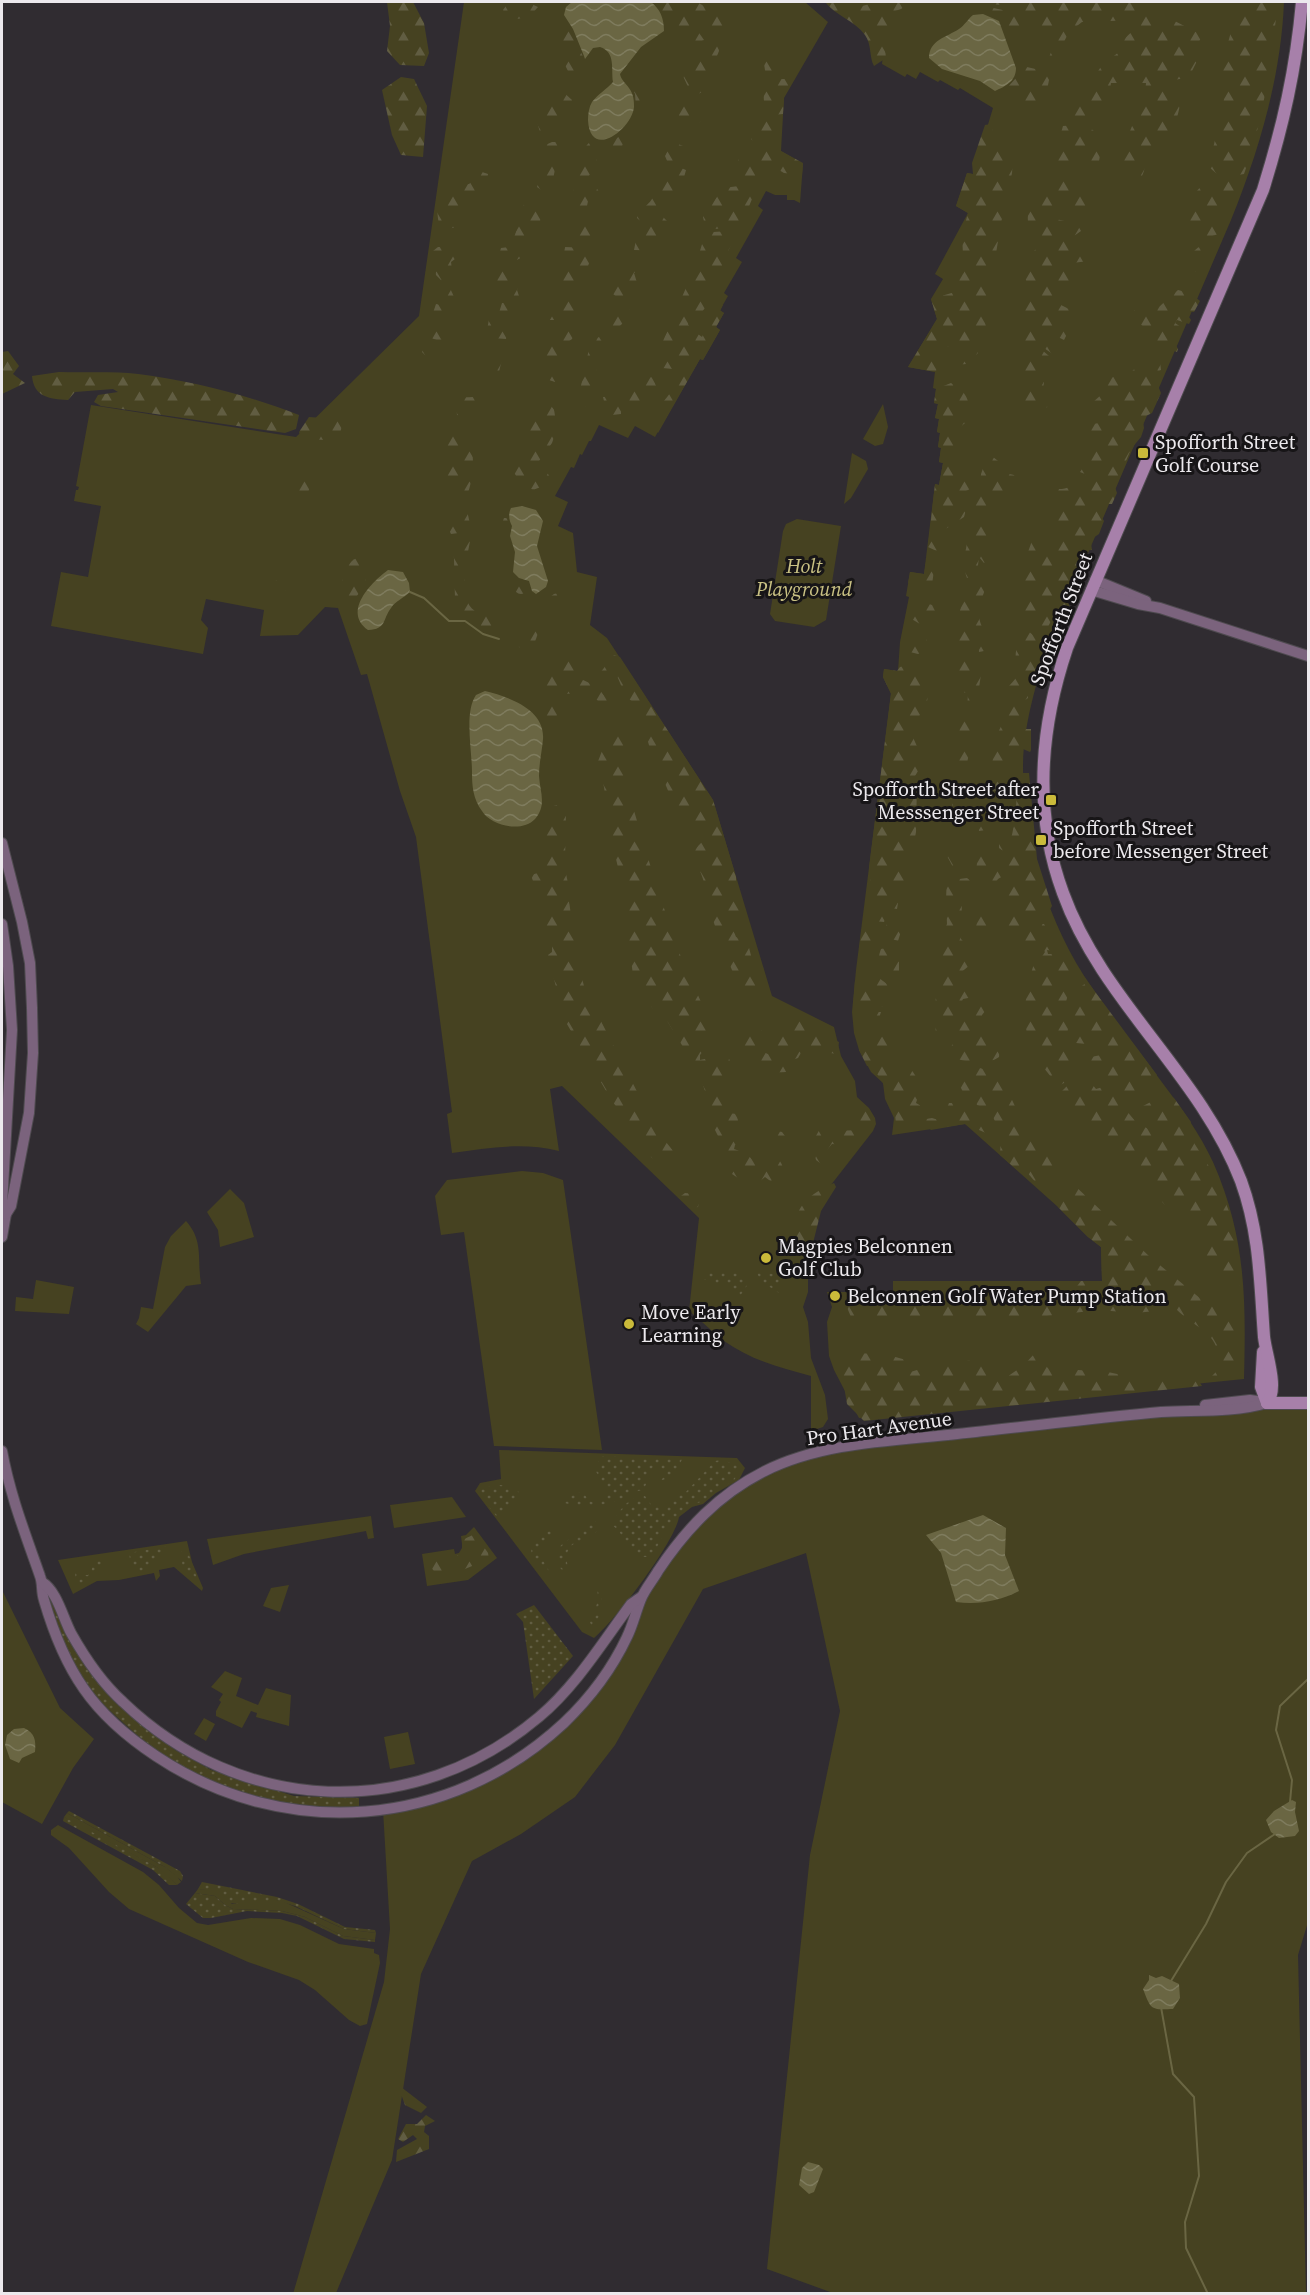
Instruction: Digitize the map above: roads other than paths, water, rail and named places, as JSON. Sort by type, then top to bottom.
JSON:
[{"type":"main road","name":"Spofforth Street","points":[[1267,1403],[1261,1387],[1264,1338],[1261,1265],[1241,1181],[1200,1104],[1101,970],[1074,920],[1054,865],[1046,820],[1043,782],[1048,715],[1067,648],[1263,190],[1281,131],[1298,47],[1302,2]]},
{"type":"main road","points":[[1267,1403],[1308,1403]]},
{"type":"street","points":[[1093,585],[1308,656]]},
{"type":"street","points":[[2,843],[15,889],[30,963],[33,1053],[29,1113],[11,1206],[6,1214],[2,1237]]},
{"type":"street","points":[[2,924],[8,966],[12,1030],[2,1205],[6,1214]]},
{"type":"street","name":"Pro Hart Avenue","points":[[2,1450],[16,1511],[42,1582],[42,1595],[57,1639],[82,1686],[107,1717],[144,1748],[184,1773],[237,1797],[294,1810],[341,1813],[399,1808],[449,1794],[492,1775],[540,1743],[574,1712],[610,1667],[625,1641],[642,1597],[674,1547],[719,1501],[764,1471],[797,1458],[861,1445],[1178,1411],[1234,1409],[1267,1403]]},
{"type":"street","name":"Pro Hart Avenue","points":[[42,1582],[50,1589],[71,1633],[100,1676],[148,1725],[176,1745],[240,1776],[274,1785],[327,1792],[396,1787],[428,1779],[488,1754],[515,1736],[553,1705],[631,1605],[642,1597]]},
{"type":"water","points":[[572,2],[651,2],[661,14],[663,22],[664,31],[641,47],[620,74],[633,95],[632,116],[619,132],[603,140],[596,138],[590,132],[588,115],[592,102],[613,82],[612,61],[605,49],[600,47],[593,48],[585,59],[573,29],[564,15],[566,7]]},
{"type":"water","points":[[983,14],[999,21],[1016,68],[1012,80],[995,91],[980,81],[942,69],[929,58],[935,43],[959,29],[973,15]]},
{"type":"water","points":[[522,506],[536,510],[543,521],[537,546],[548,581],[546,587],[536,594],[532,591],[529,581],[519,578],[513,572],[515,552],[510,536],[512,526],[509,513],[511,508]]},
{"type":"water","points":[[388,570],[403,572],[409,583],[410,592],[397,601],[381,626],[368,630],[358,614],[362,597]]},
{"type":"water","points":[[485,691],[524,706],[532,712],[542,729],[543,739],[539,766],[541,809],[535,819],[522,826],[507,826],[492,821],[482,811],[475,797],[472,782],[469,721],[472,702],[476,695]]},
{"type":"water","points":[[983,1515],[1006,1528],[1005,1555],[1019,1591],[989,1601],[956,1602],[941,1553],[926,1535]]},
{"type":"water","points":[[24,1728],[34,1737],[35,1752],[22,1758],[19,1763],[10,1759],[5,1745],[7,1735],[14,1729]]},
{"type":"water","points":[[1292,1800],[1296,1802],[1295,1812],[1299,1831],[1295,1836],[1279,1838],[1271,1832],[1266,1820],[1274,1811]]},
{"type":"water","points":[[1149,1975],[1156,1978],[1162,1976],[1179,1984],[1180,1998],[1173,2009],[1156,2009],[1150,2005],[1143,1989],[1149,1980]]},
{"type":"water","points":[[808,2162],[819,2165],[823,2169],[814,2192],[809,2194],[799,2185],[802,2168]]},
{"type":"waterway","points":[[410,592],[424,598],[449,621],[465,621],[483,634],[499,639]]},
{"type":"waterway","points":[[1290,1802],[1292,1780],[1276,1730],[1280,1706],[1308,1679]]},
{"type":"waterway","points":[[1171,1981],[1206,1924],[1226,1882],[1247,1853],[1275,1834]]},
{"type":"waterway","points":[[1161,2007],[1173,2074],[1194,2097],[1199,2176],[1185,2222],[1186,2248],[1208,2294]]},
{"type":"place","name":"Spofforth Street Golf Course","points":[[1143,453]]},
{"type":"place","name":"Spofforth Street after Messsenger Street","points":[[1051,800]]},
{"type":"place","name":"Spofforth Street before Messenger Street","points":[[1041,840]]},
{"type":"place","name":"Magpies Belconnen Golf Club","points":[[766,1258]]},
{"type":"place","name":"Belconnen Golf Water Pump Station","points":[[835,1296]]},
{"type":"place","name":"Move Early Learning","points":[[629,1324]]},
{"type":"park label","name":"Holt Playground","points":[[804,578]]}]
